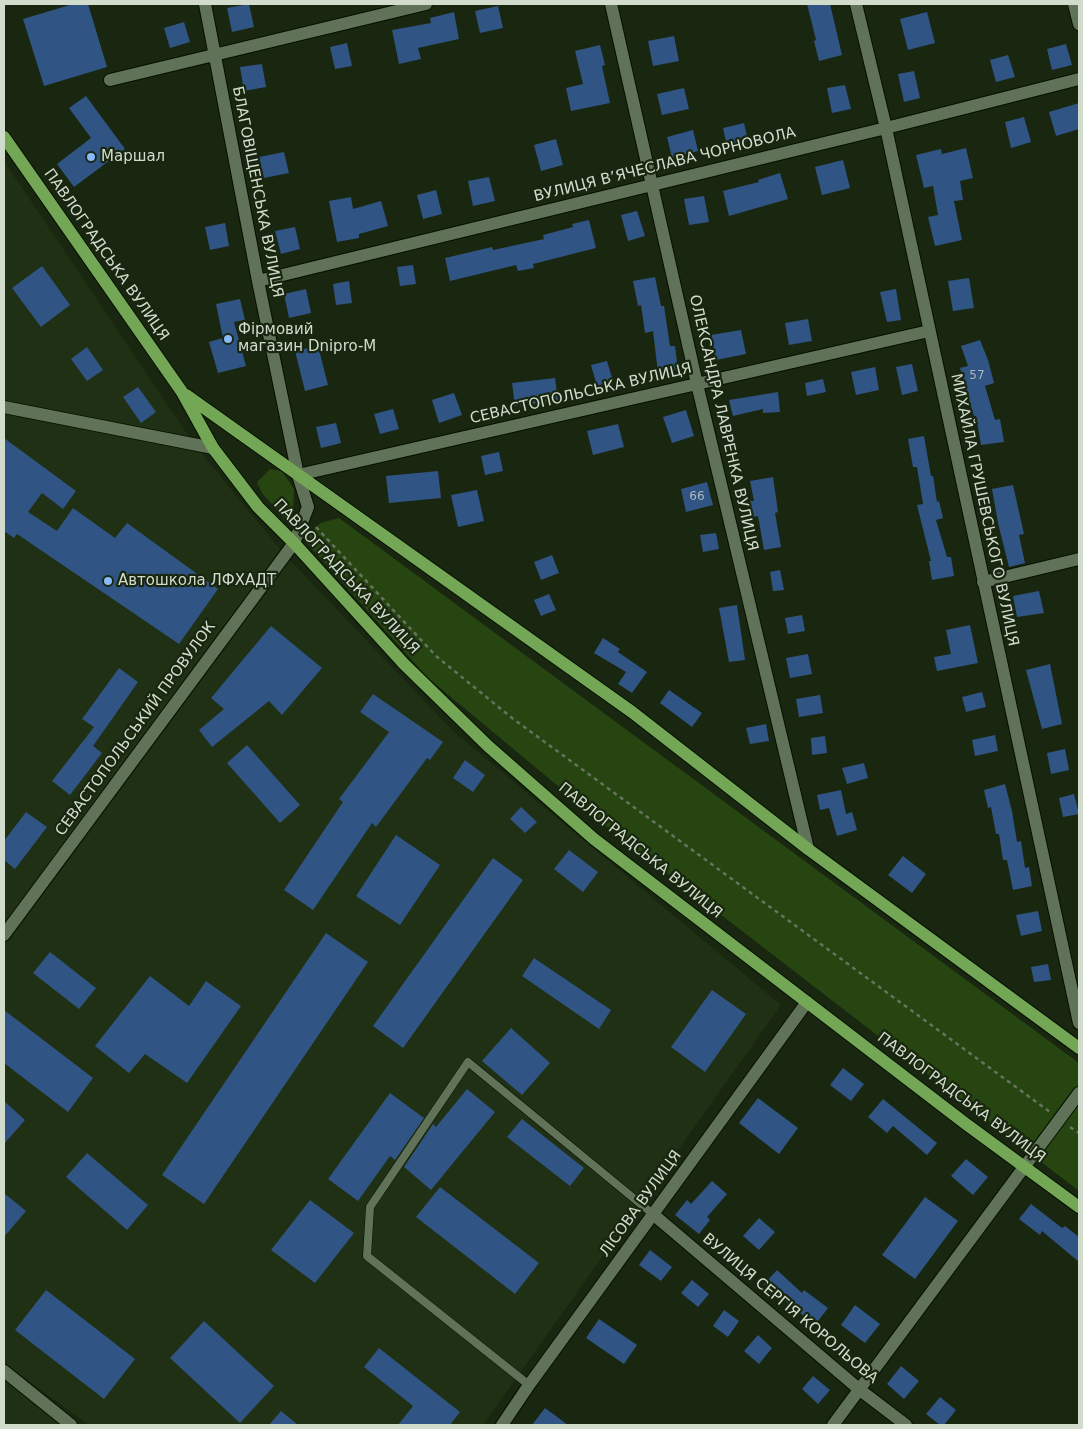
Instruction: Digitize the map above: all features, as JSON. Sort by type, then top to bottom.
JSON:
[{"type":"main road","name":"ПАВЛОГРАДСЬКА ВУЛИЦЯ","points":[[4,137],[182,392],[214,448],[258,507],[294,542],[404,664],[488,746],[594,839],[966,1124],[1079,1207]]},
{"type":"main road","name":"ПАВЛОГРАДСЬКА ВУЛИЦЯ","points":[[182,392],[632,712],[808,849],[1079,1048]]},
{"type":"street","name":"БЛАГОВІЩЕНСЬКА ВУЛИЦЯ","points":[[204,4],[258,281],[298,474],[308,507],[294,542]]},
{"type":"street","points":[[110,80],[426,4]]},
{"type":"street","name":"ОЛЕКСАНДРА ЛАВРЕНКА ВУЛИЦЯ","points":[[611,4],[697,384],[808,849]]},
{"type":"street","name":"МИХАЙЛА ГРУШЕВСЬКОГО ВУЛИЦЯ","points":[[856,4],[886,128],[1079,1023]]},
{"type":"street","points":[[1074,4],[1079,24]]},
{"type":"street","name":"ВУЛИЦЯ В’ЯЧЕСЛАВА ЧОРНОВОЛА","points":[[258,281],[1079,79]]},
{"type":"street","name":"СЕВАСТОПОЛЬСЬКА ВУЛИЦЯ","points":[[298,474],[929,331]]},
{"type":"street","points":[[4,407],[214,448]]},
{"type":"street","name":"СЕВАСТОПОЛЬСЬКИЙ ПРОВУЛОК","points":[[4,935],[294,542]]},
{"type":"street","points":[[984,582],[1079,559]]},
{"type":"street","name":"ЛІСОВА ВУЛИЦЯ","points":[[502,1425],[529,1384],[654,1215],[807,1002]]},
{"type":"street","points":[[833,1425],[1079,1093]]},
{"type":"street","name":"ВУЛИЦЯ СЕРГІЯ КОРОЛЬОВА","points":[[654,1215],[860,1390],[906,1425]]},
{"type":"street","points":[[4,1371],[71,1425]]},
{"type":"lane","points":[[529,1384],[368,1256],[370,1207],[468,1062],[654,1215]]},
{"type":"path","points":[[316,527],[436,656],[512,718],[1079,1134]]},
{"type":"shaded area","points":[[4,161],[194,444],[285,555],[454,732],[781,1005],[483,1425],[89,1425],[4,1363]]},
{"type":"shaded area","points":[[4,1371],[71,1425],[4,1425]]},
{"type":"green space","points":[[270,469],[282,471],[294,489],[293,515],[286,520],[262,493],[257,482]]},
{"type":"green space","points":[[339,518],[1079,1063],[1079,1191],[606,826],[428,678],[304,540],[320,523]]},
{"type":"building","points":[[73,4],[88,4],[107,67],[44,86],[23,19]]},
{"type":"building","points":[[249,4],[254,27],[232,32],[227,8]]},
{"type":"building","points":[[807,4],[830,4],[842,55],[819,61]]},
{"type":"building","points":[[498,6],[503,28],[480,33],[475,11]]},
{"type":"building","points":[[454,12],[459,39],[418,48],[421,59],[399,64],[392,30],[431,23],[430,18]]},
{"type":"building","points":[[927,12],[935,43],[908,50],[900,19]]},
{"type":"building","points":[[184,22],[190,42],[170,48],[164,28]]},
{"type":"building","points":[[674,36],[679,61],[653,66],[648,41]]},
{"type":"building","points":[[347,43],[352,66],[335,69],[330,47]]},
{"type":"building","points":[[1066,44],[1072,65],[1052,70],[1047,49]]},
{"type":"building","points":[[600,45],[605,65],[602,66],[610,103],[571,111],[566,88],[583,84],[575,51]]},
{"type":"building","points":[[1008,55],[1015,77],[996,82],[990,60]]},
{"type":"building","points":[[262,64],[266,87],[244,91],[240,67]]},
{"type":"building","points":[[914,71],[920,98],[904,102],[898,74]]},
{"type":"building","points":[[845,85],[851,109],[832,113],[827,88]]},
{"type":"building","points":[[684,88],[689,109],[662,115],[657,94]]},
{"type":"building","name":"Маршал","points":[[86,96],[125,149],[74,187],[57,164],[91,138],[69,108]]},
{"type":"building","points":[[1079,103],[1079,129],[1056,136],[1049,112]]},
{"type":"building","points":[[1024,117],[1031,142],[1011,148],[1005,122]]},
{"type":"building","points":[[744,123],[748,141],[727,146],[723,128]]},
{"type":"building","points":[[693,130],[698,151],[672,158],[667,137]]},
{"type":"building","points":[[556,139],[563,165],[541,171],[534,145]]},
{"type":"building","points":[[966,148],[973,178],[960,181],[963,200],[954,201],[962,240],[935,246],[928,217],[938,215],[933,186],[924,188],[916,155],[941,149],[942,154]]},
{"type":"building","points":[[284,152],[289,173],[264,178],[259,157]]},
{"type":"building","points":[[843,160],[850,188],[822,195],[815,167]]},
{"type":"building","points":[[780,173],[788,199],[729,216],[723,191],[759,182],[758,180]]},
{"type":"building","points":[[489,177],[495,201],[473,206],[468,181]]},
{"type":"building","points":[[436,190],[442,214],[423,219],[417,195]]},
{"type":"building","points":[[704,196],[709,222],[689,225],[684,199]]},
{"type":"building","points":[[351,197],[353,209],[381,201],[388,226],[359,234],[359,238],[337,242],[329,201]]},
{"type":"building","points":[[637,211],[645,236],[628,241],[621,215]]},
{"type":"building","points":[[589,220],[596,248],[533,264],[534,268],[518,271],[516,265],[450,281],[445,258],[492,247],[493,250],[544,239],[543,235],[573,227],[572,224]]},
{"type":"building","points":[[225,223],[229,246],[210,250],[205,227]]},
{"type":"building","points":[[295,227],[300,249],[281,254],[275,231]]},
{"type":"building","points":[[413,265],[416,284],[400,286],[397,267]]},
{"type":"building","points":[[42,266],[70,305],[41,327],[12,288]]},
{"type":"building","points":[[655,277],[661,306],[664,306],[670,346],[675,346],[678,370],[658,373],[653,331],[645,333],[641,305],[638,306],[633,281]]},
{"type":"building","points":[[969,278],[974,308],[953,311],[948,281]]},
{"type":"building","points":[[349,281],[352,303],[336,305],[333,284]]},
{"type":"building","points":[[306,289],[311,313],[289,318],[284,294]]},
{"type":"building","points":[[896,289],[901,320],[887,322],[880,292]]},
{"type":"building","points":[[240,299],[245,320],[234,322],[246,366],[218,373],[209,342],[223,338],[216,304]]},
{"type":"building","points":[[808,319],[812,341],[789,345],[785,323]]},
{"type":"building","points":[[741,330],[746,354],[716,360],[711,335]]},
{"type":"building","points":[[980,340],[994,383],[985,386],[995,420],[1000,419],[1004,442],[981,445],[976,416],[974,416],[960,368],[968,366],[961,346]]},
{"type":"building","points":[[318,346],[328,385],[305,391],[295,351]]},
{"type":"building","points":[[87,347],[103,370],[87,381],[71,359]]},
{"type":"building","points":[[607,361],[613,381],[597,386],[591,365]]},
{"type":"building","points":[[912,364],[918,391],[902,395],[896,367]]},
{"type":"building","points":[[875,367],[879,390],[856,395],[851,372]]},
{"type":"building","points":[[555,378],[558,401],[515,406],[512,383]]},
{"type":"building","points":[[823,379],[826,392],[807,396],[805,383]]},
{"type":"building","points":[[138,387],[156,412],[141,423],[123,397]]},
{"type":"building","points":[[778,392],[780,412],[763,413],[763,409],[733,416],[729,400]]},
{"type":"building","points":[[454,393],[462,415],[439,423],[432,400]]},
{"type":"building","points":[[393,409],[399,429],[380,434],[374,414]]},
{"type":"building","points":[[686,410],[694,436],[672,443],[663,417]]},
{"type":"building","points":[[336,423],[341,443],[321,448],[316,427]]},
{"type":"building","points":[[618,424],[624,447],[593,455],[587,431]]},
{"type":"building","points":[[924,436],[937,502],[939,501],[943,518],[936,520],[947,557],[951,557],[954,576],[932,580],[929,561],[931,561],[917,505],[923,504],[917,467],[913,467],[908,439]]},
{"type":"building","points":[[4,438],[76,491],[63,509],[42,493],[28,512],[57,531],[73,508],[115,538],[127,523],[218,589],[179,644],[17,534],[14,538],[4,531]]},
{"type":"building","points":[[499,452],[503,471],[485,475],[481,456]]},
{"type":"building","points":[[438,471],[441,498],[389,503],[386,476]]},
{"type":"building","points":[[773,477],[778,512],[775,513],[781,547],[764,550],[758,516],[753,517],[750,501],[754,501],[750,481]]},
{"type":"building","points":[[707,482],[713,505],[686,512],[681,489]]},
{"type":"building","points":[[1013,485],[1024,534],[1019,535],[1025,563],[1009,567],[992,489]]},
{"type":"building","points":[[477,490],[484,521],[458,527],[451,495]]},
{"type":"building","points":[[716,533],[719,549],[703,552],[700,535]]},
{"type":"building","points":[[552,555],[559,573],[541,580],[534,562]]},
{"type":"building","points":[[780,570],[784,590],[773,591],[770,572]]},
{"type":"building","points":[[1039,591],[1044,613],[1017,617],[1013,596]]},
{"type":"building","points":[[549,594],[556,610],[541,616],[534,600]]},
{"type":"building","points":[[737,605],[745,660],[729,662],[719,608]]},
{"type":"building","points":[[802,615],[805,631],[788,634],[785,618]]},
{"type":"building","points":[[970,625],[978,663],[937,671],[934,657],[951,654],[946,630]]},
{"type":"building","points":[[271,626],[322,668],[282,715],[269,701],[212,747],[199,730],[224,709],[211,698]]},
{"type":"building","points":[[603,638],[620,649],[618,652],[647,672],[632,693],[618,684],[626,672],[594,653]]},
{"type":"building","points":[[808,654],[812,674],[790,678],[786,658]]},
{"type":"building","points":[[1050,664],[1062,724],[1042,729],[1026,670]]},
{"type":"building","points":[[119,668],[138,682],[93,746],[102,753],[70,795],[52,781],[94,727],[82,719]]},
{"type":"building","points":[[669,690],[702,713],[692,727],[660,703]]},
{"type":"building","points":[[982,692],[986,707],[966,712],[962,697]]},
{"type":"building","points":[[373,694],[443,742],[430,760],[427,758],[376,827],[372,823],[313,910],[284,890],[343,802],[339,799],[389,732],[360,712]]},
{"type":"building","points":[[820,695],[823,713],[799,717],[796,699]]},
{"type":"building","points":[[766,724],[769,741],[750,744],[746,728]]},
{"type":"building","points":[[995,735],[998,751],[975,756],[972,740]]},
{"type":"building","points":[[825,736],[827,753],[812,755],[811,738]]},
{"type":"building","points":[[247,745],[300,805],[280,823],[227,763]]},
{"type":"building","points":[[1065,749],[1069,770],[1051,774],[1047,753]]},
{"type":"building","points":[[465,760],[485,775],[473,792],[453,778]]},
{"type":"building","points":[[864,763],[868,778],[847,784],[842,768]]},
{"type":"building","points":[[1005,784],[1017,842],[1021,841],[1025,868],[1029,867],[1032,886],[1013,890],[1007,860],[1003,860],[999,834],[996,834],[991,807],[988,808],[984,790]]},
{"type":"building","points":[[841,790],[846,814],[852,812],[857,830],[837,836],[829,808],[820,810],[817,795]]},
{"type":"building","points":[[1074,794],[1079,814],[1063,817],[1059,798]]},
{"type":"building","points":[[521,807],[537,822],[525,833],[510,819]]},
{"type":"building","points":[[26,812],[47,827],[15,869],[4,860],[4,841]]},
{"type":"building","points":[[396,835],[440,865],[400,925],[356,896]]},
{"type":"building","points":[[569,850],[598,872],[583,892],[554,869]]},
{"type":"building","points":[[903,856],[926,874],[912,893],[888,875]]},
{"type":"building","points":[[493,858],[523,880],[403,1048],[373,1026]]},
{"type":"building","points":[[1038,911],[1042,931],[1021,936],[1016,915]]},
{"type":"building","points":[[326,933],[368,962],[204,1204],[162,1175]]},
{"type":"building","points":[[50,952],[96,988],[79,1009],[33,973]]},
{"type":"building","points":[[534,958],[611,1010],[599,1029],[522,976]]},
{"type":"building","points":[[1048,964],[1051,980],[1034,982],[1031,967]]},
{"type":"building","points":[[150,976],[189,1006],[206,981],[241,1006],[187,1083],[145,1054],[129,1073],[95,1046]]},
{"type":"building","points":[[712,990],[746,1014],[705,1072],[671,1047]]},
{"type":"building","points":[[4,1010],[93,1078],[68,1112],[4,1063]]},
{"type":"building","points":[[511,1028],[550,1063],[522,1095],[482,1061]]},
{"type":"building","points":[[843,1068],[864,1084],[851,1101],[830,1085]]},
{"type":"building","points":[[467,1089],[495,1112],[431,1190],[404,1167],[433,1124],[436,1127]]},
{"type":"building","points":[[390,1093],[424,1118],[395,1160],[390,1156],[358,1201],[328,1179]]},
{"type":"building","points":[[758,1098],[798,1128],[779,1154],[739,1123]]},
{"type":"building","points":[[883,1099],[937,1143],[927,1155],[893,1126],[887,1133],[868,1117]]},
{"type":"building","points":[[4,1101],[25,1120],[4,1144]]},
{"type":"building","points":[[522,1119],[584,1168],[570,1186],[507,1137]]},
{"type":"building","points":[[87,1153],[148,1205],[127,1230],[66,1177]]},
{"type":"building","points":[[966,1159],[988,1177],[973,1195],[951,1176]]},
{"type":"building","points":[[712,1181],[727,1194],[707,1217],[710,1220],[699,1234],[675,1215],[687,1200],[691,1204]]},
{"type":"building","points":[[440,1187],[539,1263],[515,1294],[416,1217]]},
{"type":"building","points":[[4,1193],[26,1211],[4,1237]]},
{"type":"building","points":[[925,1197],[958,1221],[915,1279],[882,1255]]},
{"type":"building","points":[[310,1200],[354,1233],[315,1283],[271,1250]]},
{"type":"building","points":[[1031,1204],[1062,1228],[1065,1226],[1079,1237],[1079,1262],[1042,1231],[1040,1235],[1019,1219]]},
{"type":"building","points":[[759,1218],[775,1232],[759,1250],[743,1236]]},
{"type":"building","points":[[650,1250],[672,1267],[661,1281],[639,1265]]},
{"type":"building","points":[[777,1270],[802,1293],[804,1290],[828,1308],[815,1325],[764,1284]]},
{"type":"building","points":[[692,1280],[709,1294],[698,1307],[681,1293]]},
{"type":"building","points":[[46,1290],[135,1359],[104,1399],[15,1330]]},
{"type":"building","points":[[855,1305],[880,1324],[865,1343],[841,1325]]},
{"type":"building","points":[[724,1310],[739,1321],[728,1337],[713,1326]]},
{"type":"building","points":[[599,1319],[637,1345],[624,1364],[586,1338]]},
{"type":"building","points":[[204,1321],[274,1386],[240,1423],[170,1358]]},
{"type":"building","points":[[758,1335],[772,1348],[759,1364],[744,1351]]},
{"type":"building","points":[[379,1348],[460,1412],[450,1425],[398,1425],[413,1406],[364,1367]]},
{"type":"building","points":[[901,1366],[919,1381],[904,1399],[887,1384]]},
{"type":"building","points":[[813,1376],[830,1390],[818,1404],[802,1389]]},
{"type":"building","points":[[940,1397],[956,1410],[944,1425],[940,1425],[926,1414]]},
{"type":"building","points":[[545,1408],[568,1425],[532,1425]]},
{"type":"building","points":[[281,1411],[298,1425],[269,1425]]},
{"type":"place","name":"Маршал","points":[[91,157]]},
{"type":"place","name":"Фірмовий магазин Dnipro-M","points":[[228,339]]},
{"type":"place","name":"Автошкола ЛФХАДТ","points":[[108,581]]}]
